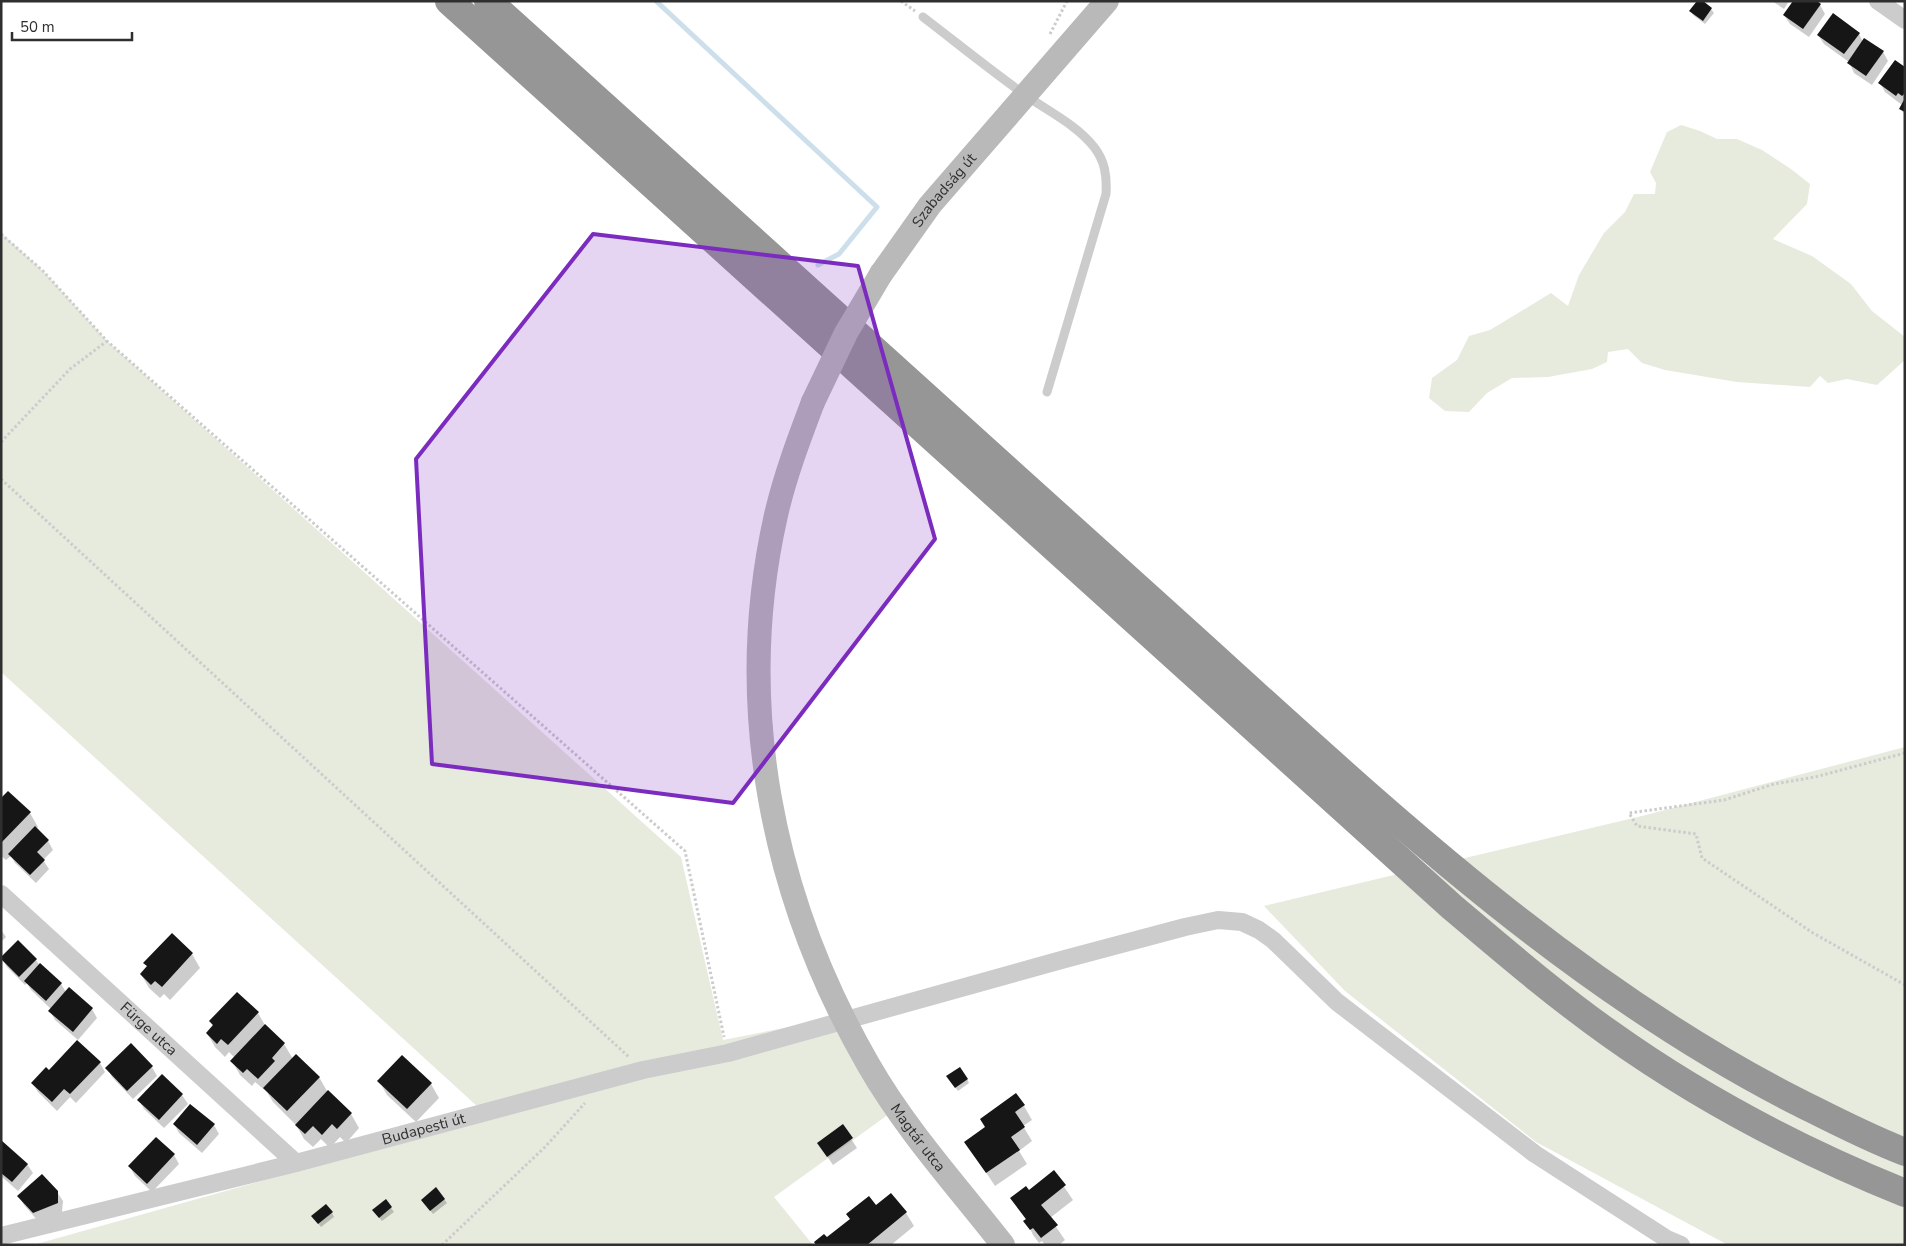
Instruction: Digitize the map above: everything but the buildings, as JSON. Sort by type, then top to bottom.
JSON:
[{"type":"highway","points":[[449,1],[1452,907],[1529,972],[1609,1033],[1713,1100],[1814,1153],[1905,1194]]},
{"type":"highway","points":[[488,1],[1247,687],[1398,821],[1488,897],[1607,986],[1708,1052],[1762,1084],[1822,1115],[1905,1152]]},
{"type":"street","name":"Szabadság út","points":[[814,402],[846,333],[881,274],[930,206],[1107,1]]},
{"type":"street","points":[[1878,1],[1905,20]]},
{"type":"street","name":"Magtár utca","points":[[814,402],[784,485],[768,556],[759,634],[759,714],[766,783],[782,858],[818,963],[868,1065],[895,1106],[1003,1245]]},
{"type":"street","name":"Fürge utca","points":[[1,894],[296,1163]]},
{"type":"street","name":"Budapesti út","points":[[2,1235],[296,1163],[643,1070],[728,1053],[1185,927],[1218,920],[1242,922],[1259,930],[1273,940],[1337,1002],[1535,1154],[1667,1239],[1681,1245]]},
{"type":"lane","points":[[923,18],[1026,96],[1080,134],[1094,147],[1103,162],[1106,177],[1106,194],[1046,392]]},
{"type":"path","points":[[1,234],[43,271],[108,341],[685,851],[728,1053]]},
{"type":"path","points":[[1,442],[70,369],[108,341]]},
{"type":"path","points":[[1,479],[643,1070]]},
{"type":"path","points":[[1905,753],[1815,777],[1774,784],[1724,800],[1629,813],[1637,826],[1696,834],[1702,858],[1813,933],[1905,985]]},
{"type":"path","points":[[442,1245],[544,1147],[607,1080]]},
{"type":"highlighted area","points":[[593,234],[858,266],[935,539],[733,803],[432,764],[416,459]]},
{"type":"shaded area","points":[[1681,125],[1717,139],[1737,139],[1762,150],[1810,184],[1807,204],[1773,239],[1812,256],[1851,284],[1872,311],[1905,337],[1905,360],[1877,385],[1847,379],[1828,383],[1820,376],[1810,387],[1737,382],[1665,370],[1642,363],[1628,349],[1608,352],[1607,362],[1592,369],[1548,377],[1512,378],[1487,393],[1469,412],[1445,411],[1429,398],[1432,378],[1457,360],[1469,336],[1490,330],[1551,293],[1568,306],[1579,275],[1604,233],[1625,212],[1634,194],[1655,194],[1656,183],[1650,172],[1667,132]]},
{"type":"shaded area","points":[[1,233],[43,271],[107,341],[681,857],[723,1040],[830,1019],[896,1109],[774,1197],[813,1245],[33,1245],[489,1117],[1,672]]},
{"type":"shaded area","points":[[1905,747],[1905,1245],[1728,1245],[1536,1142],[1345,991],[1264,906],[1646,815]]},
{"type":"waterway","points":[[656,1],[877,207],[839,254],[818,265]]}]
